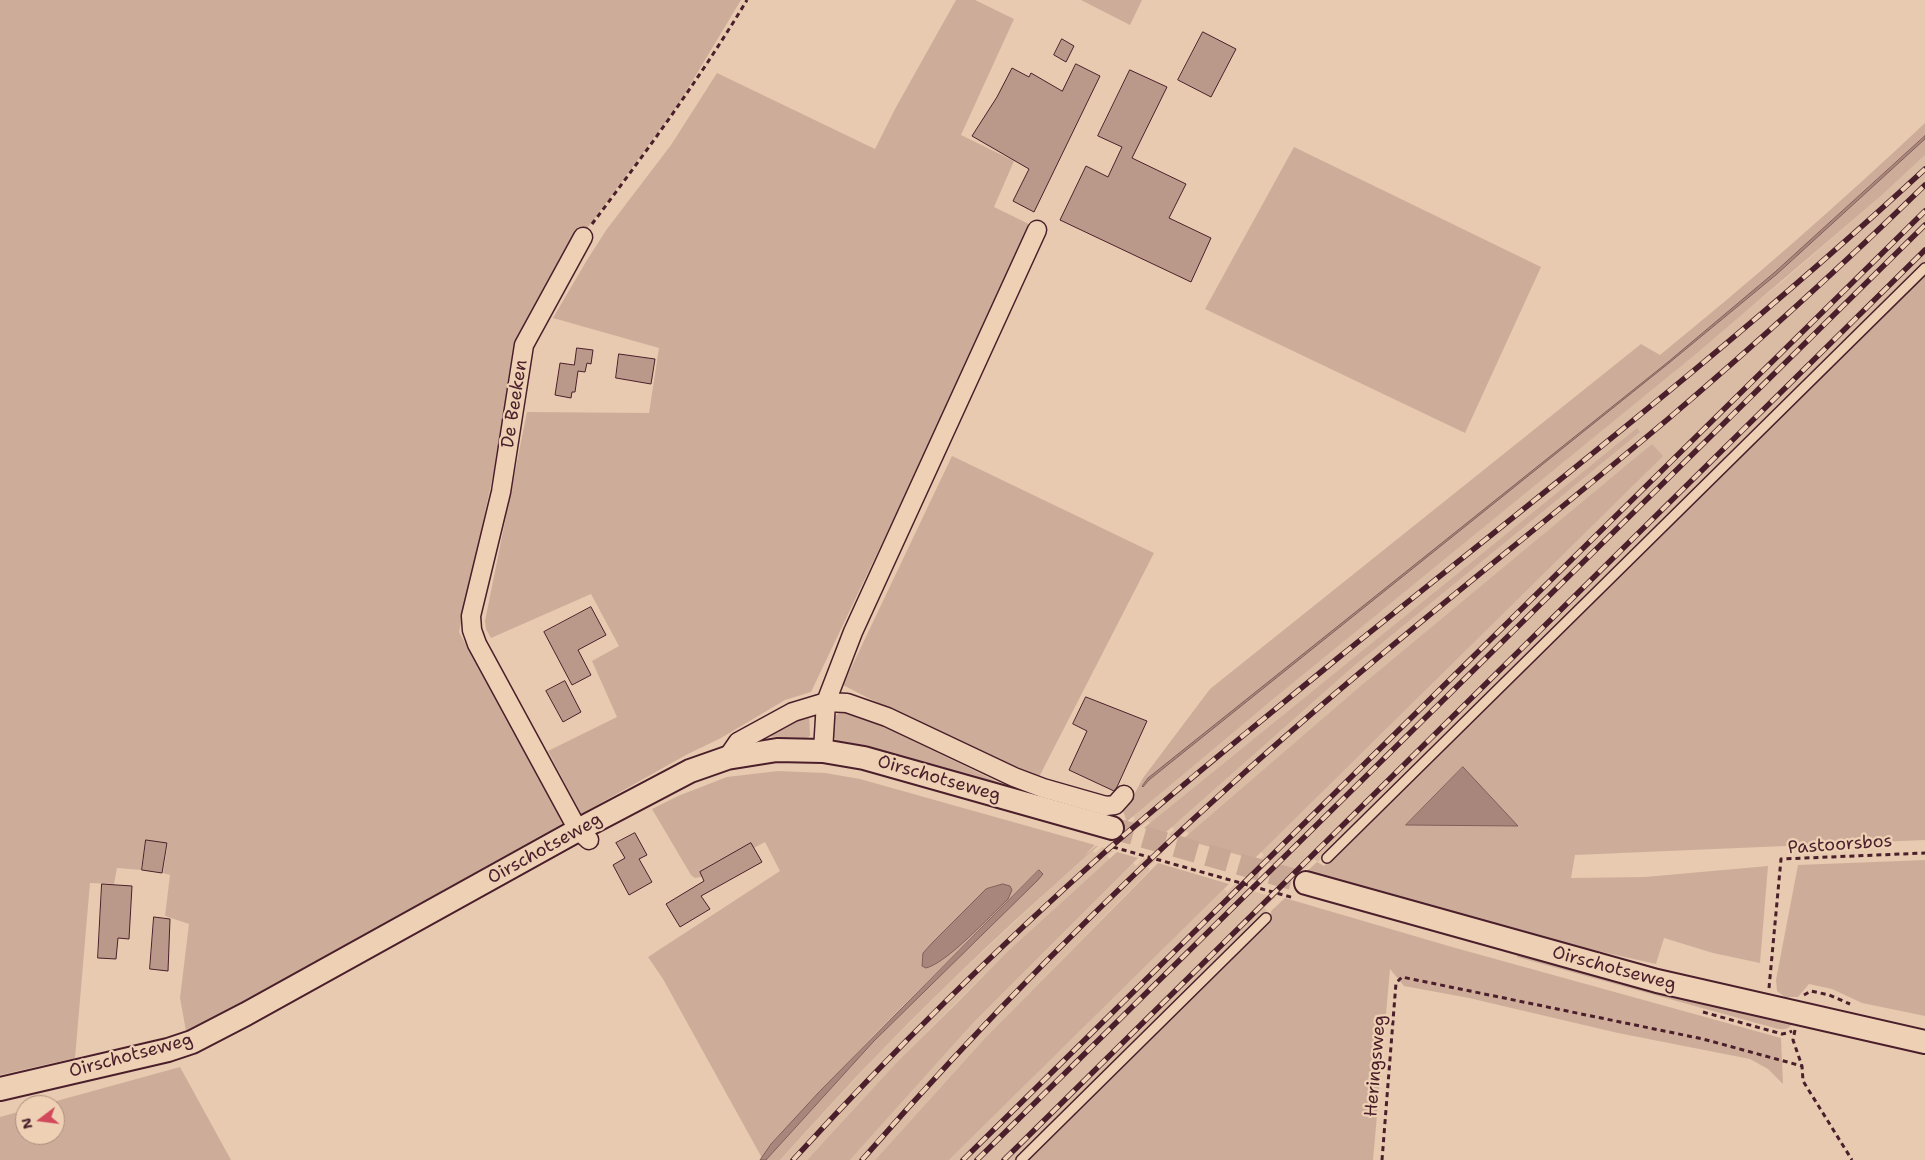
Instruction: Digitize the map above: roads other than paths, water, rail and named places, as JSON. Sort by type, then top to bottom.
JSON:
[{"type":"street","points":[[823,751],[826,702],[853,632],[1037,230]]},
{"type":"street","name":"De Beeken","points":[[583,237],[524,345],[501,492],[471,616],[472,630],[477,644],[584,835]]},
{"type":"street","points":[[727,758],[738,742],[793,712],[826,702],[847,703],[868,710],[1014,777],[1062,794],[1106,806],[1115,805],[1124,795]]},
{"type":"street","name":"Oirschotseweg","points":[[0,1089],[154,1053],[192,1042],[584,835],[690,771],[727,758],[776,750],[823,751],[864,758],[1109,836]]},
{"type":"street","name":"Oirschotseweg","points":[[1301,891],[1602,967],[1925,1042]]},
{"type":"lane","points":[[1327,858],[1925,268]]},
{"type":"lane","points":[[1021,1160],[1266,918]]},
{"type":"tunnel","points":[[1112,828],[1306,883]]},
{"type":"railway","points":[[793,1160],[945,1002],[1024,926],[1162,802],[1709,358],[1925,169]]},
{"type":"railway","points":[[862,1160],[953,1059],[1047,960],[1144,865],[1244,773],[1401,638],[1701,391],[1830,275],[1925,185]]},
{"type":"railway","points":[[963,1160],[1925,211]]},
{"type":"railway","points":[[977,1160],[1925,225]]},
{"type":"railway","points":[[1004,1160],[1925,250]]}]
